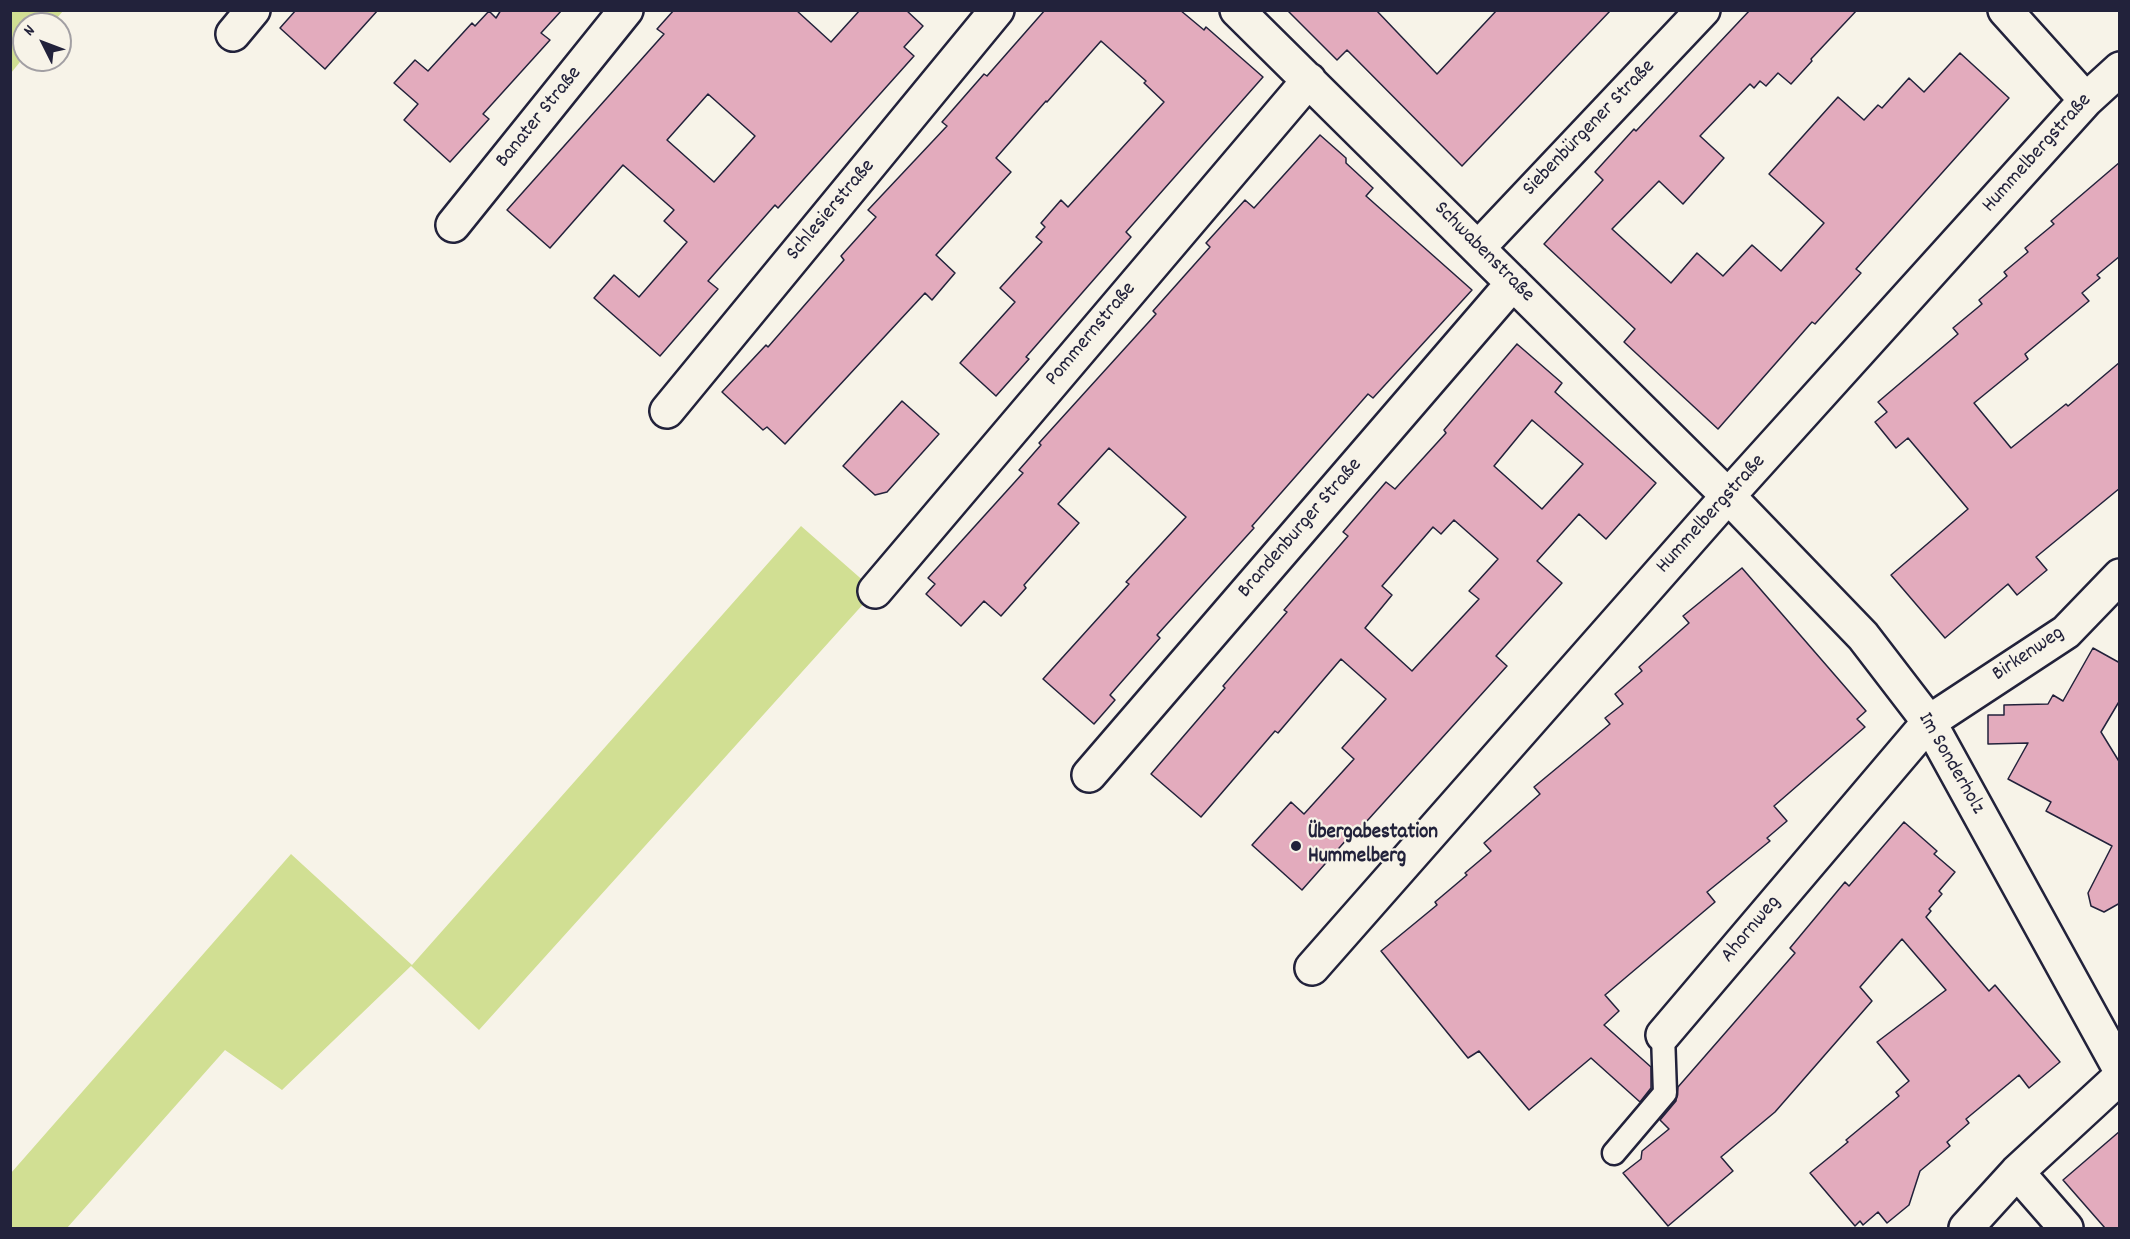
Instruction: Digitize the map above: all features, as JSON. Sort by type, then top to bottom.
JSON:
[{"type":"street","name":"Banater Straße","points":[[453,225],[626,10]]},
{"type":"street","name":"Schlesierstraße","points":[[667,411],[997,10]]},
{"type":"street","name":"Schwabenstraße","points":[[1237,10],[1728,496]]},
{"type":"street","name":"Siebenbürgener Straße","points":[[1478,248],[1703,10]]},
{"type":"street","points":[[2005,10],[2086,100]]},
{"type":"street","name":"Hummelbergstraße","points":[[1312,968],[1728,496],[2086,100],[2120,69]]},
{"type":"street","name":"Pommernstraße","points":[[876,591],[1309,80]]},
{"type":"street","name":"Brandenburger Straße","points":[[1089,775],[1513,283]]},
{"type":"street","name":"Im Sonderholz","points":[[1728,496],[1863,636],[1929,722],[2120,1069]]},
{"type":"street","name":"Birkenweg","points":[[1929,722],[2066,632],[2120,576]]},
{"type":"street","name":"Ahornweg","points":[[1663,1035],[1929,722]]},
{"type":"street","points":[[1966,1228],[2018,1172],[2120,1077]]},
{"type":"street","points":[[2018,1172],[2066,1228]]},
{"type":"lane","name":"Ahornweg","points":[[1614,1153],[1665,1093],[1663,1035]]},
{"type":"green space","points":[[11,10],[63,11],[12,12],[11,73]]},
{"type":"green space","points":[[801,526],[875,591],[479,1030],[411,966],[282,1090],[225,1050],[67,1228],[11,1228],[11,1173],[291,854],[412,965]]},
{"type":"building","points":[[296,10],[378,10],[325,69],[280,28]]},
{"type":"building","points":[[501,10],[562,10],[541,33],[550,40],[483,114],[489,119],[450,162],[404,120],[418,104],[394,83],[415,60],[428,71],[472,23],[475,26],[489,11],[496,18]]},
{"type":"building","points":[[674,10],[796,10],[831,42],[860,10],[906,10],[923,26],[904,47],[914,56],[778,208],[775,205],[708,281],[718,289],[660,356],[594,298],[614,275],[639,297],[687,242],[664,221],[674,210],[623,165],[550,248],[507,210],[664,34],[657,29]],"holes":[[[708,94],[755,136],[714,182],[667,140]]]},
{"type":"building","points":[[1045,10],[1180,10],[1204,30],[1206,27],[1263,77],[1126,232],[1131,237],[1026,357],[1029,359],[996,396],[960,363],[1015,302],[1000,288],[1042,242],[1036,237],[1045,227],[1041,223],[1061,200],[1068,207],[1164,102],[1144,83],[1146,81],[1101,41],[996,158],[1011,172],[936,255],[955,273],[932,300],[925,293],[785,444],[767,427],[763,430],[722,392],[766,345],[768,347],[844,260],[841,256],[876,217],[868,210],[947,126],[942,122],[984,74],[987,76]]},
{"type":"building","points":[[1287,10],[1376,10],[1437,74],[1497,10],[1611,10],[1462,166],[1347,50],[1337,60]]},
{"type":"building","points":[[1750,10],[1857,10],[1791,84],[1778,73],[1766,86],[1760,81],[1754,88],[1750,84],[1700,136],[1724,158],[1683,204],[1659,181],[1612,229],[1671,283],[1697,253],[1723,276],[1752,245],[1781,271],[1824,223],[1769,174],[1838,97],[1864,120],[1878,105],[1882,108],[1909,78],[1924,92],[1960,53],[2009,98],[1856,269],[1861,273],[1815,324],[1812,322],[1718,429],[1624,342],[1635,329],[1544,244],[1603,180],[1595,172]]},
{"type":"building","points":[[1320,135],[1346,158],[1346,163],[1373,188],[1366,196],[1472,290],[1373,398],[1368,394],[1252,526],[1254,528],[1157,635],[1160,638],[1110,695],[1115,700],[1094,724],[1043,679],[1129,584],[1126,582],[1186,517],[1109,448],[1058,504],[1079,523],[1024,585],[1026,588],[1001,616],[984,601],[961,626],[926,594],[935,584],[928,578],[1023,473],[1019,470],[1041,445],[1039,443],[1156,314],[1153,311],[1210,247],[1206,243],[1245,200],[1254,208]]},
{"type":"building","points":[[2120,162],[2120,256],[2097,275],[2100,278],[2082,293],[2089,301],[2025,354],[2028,359],[1974,403],[2011,448],[2066,404],[2068,406],[2120,362],[2120,488],[2036,557],[2047,570],[2017,595],[2008,584],[1945,638],[1891,575],[1968,509],[1908,438],[1896,448],[1875,422],[1887,412],[1878,402],[1958,334],[1953,328],[1982,304],[1979,300],[2007,276],[2004,272],[2028,252],[2025,248],[2054,224],[2051,221]]},
{"type":"building","points":[[1517,344],[1562,383],[1555,392],[1656,483],[1606,539],[1579,514],[1537,561],[1562,583],[1496,656],[1507,666],[1302,890],[1252,845],[1291,802],[1304,814],[1354,759],[1342,748],[1386,699],[1341,659],[1278,733],[1275,731],[1201,817],[1151,774],[1225,688],[1223,686],[1287,612],[1284,610],[1348,536],[1343,532],[1386,482],[1395,489],[1446,433],[1444,430]],"holes":[[[1532,420],[1583,464],[1542,509],[1494,466]],[[1454,520],[1498,559],[1469,591],[1479,599],[1412,671],[1365,628],[1392,595],[1382,586],[1433,527],[1441,534]]]},
{"type":"building","points":[[902,401],[939,434],[887,492],[875,495],[843,466]]},
{"type":"building","points":[[1742,568],[1866,711],[1857,719],[1865,727],[1774,806],[1787,821],[1767,838],[1770,841],[1707,892],[1715,902],[1605,995],[1619,1011],[1604,1025],[1651,1067],[1651,1088],[1640,1102],[1591,1058],[1529,1110],[1479,1051],[1468,1058],[1381,951],[1437,905],[1435,902],[1491,851],[1484,843],[1540,794],[1534,787],[1610,724],[1605,718],[1623,704],[1615,694],[1642,671],[1639,667],[1689,623],[1683,616]]},
{"type":"building","points":[[2093,648],[2120,663],[2120,700],[2101,732],[2120,763],[2120,903],[2104,912],[2091,906],[2088,893],[2112,846],[2046,811],[2051,802],[2008,779],[2028,743],[1988,744],[1988,715],[2004,715],[2004,705],[2048,704],[2053,695],[2063,701]]},
{"type":"building","points":[[1904,822],[1937,851],[1934,854],[1955,872],[1939,891],[1942,894],[1929,909],[1931,911],[1926,917],[1989,991],[1995,985],[2060,1062],[2029,1088],[2019,1075],[1966,1119],[1969,1123],[1947,1142],[1950,1146],[1920,1171],[1909,1205],[1887,1223],[1878,1212],[1863,1225],[1860,1221],[1855,1226],[1810,1173],[1899,1096],[1896,1092],[1909,1081],[1877,1042],[1946,990],[1902,939],[1860,987],[1872,1001],[1775,1112],[1721,1157],[1733,1171],[1668,1226],[1623,1173],[1641,1159],[1642,1151],[1669,1129],[1660,1120],[1676,1101],[1678,1087],[1795,953],[1790,948],[1845,882],[1849,886]]},
{"type":"building","points":[[2120,1131],[2120,1228],[2105,1228],[2063,1180]]},
{"type":"place","name":"Übergabestation Hummelberg","points":[[1296,846]]}]
